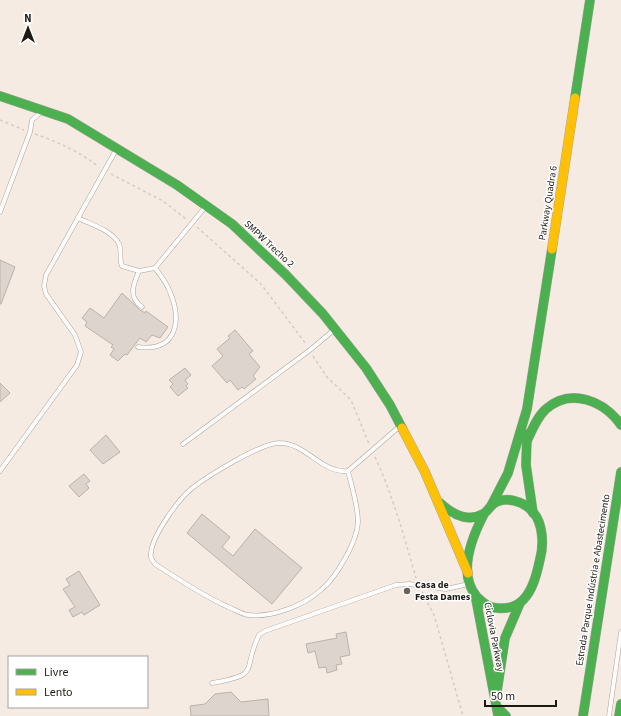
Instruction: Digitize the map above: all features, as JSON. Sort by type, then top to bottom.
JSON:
[{"type":"main road","name":"Parkway Quadra 6","points":[[491,506],[508,473],[527,409],[590,0]]},
{"type":"main road","name":"SMPW Trecho 2","points":[[0,96],[68,119],[177,185],[232,224],[286,275],[335,329],[366,368],[390,404],[438,501]]},
{"type":"main road","points":[[527,441],[537,420],[547,407],[563,399],[579,397],[596,402],[616,416],[621,425]]},
{"type":"main road","name":"Parkway Quadra 6","points":[[527,409],[526,465],[533,513]]},
{"type":"main road","name":"Estrada Parque Indústria e Abastecimento","points":[[583,716],[621,472]]},
{"type":"main road","points":[[510,500],[521,504],[533,513],[541,536],[541,554],[534,581],[520,603],[509,607],[496,608],[484,605],[476,599],[470,584],[468,573],[468,556],[473,535],[484,514],[491,506],[500,501],[510,500]]},
{"type":"main road","points":[[438,501],[450,512],[458,516],[474,518],[484,514]]},
{"type":"main road","points":[[438,501],[468,573]]},
{"type":"main road","name":"Ciclovia Parkway","points":[[476,599],[484,647],[497,707]]},
{"type":"main road","name":"Ciclovia Parkway","points":[[497,707],[505,638],[520,603]]},
{"type":"main road","points":[[619,716],[621,704]]},
{"type":"main road","points":[[497,707],[506,716]]},
{"type":"lane","points":[[0,212],[30,132],[32,120],[43,110]]},
{"type":"lane","points":[[0,472],[77,365],[81,352],[75,335],[46,294],[44,286],[46,275],[117,149]]},
{"type":"lane","points":[[78,218],[105,231],[114,238],[119,244],[122,266],[139,271],[155,268],[206,206]]},
{"type":"lane","points":[[138,347],[149,349],[166,343],[176,327],[174,301],[165,281],[155,268]]},
{"type":"lane","points":[[139,271],[132,288],[135,302],[142,307]]},
{"type":"lane","points":[[183,444],[310,350],[335,329]]},
{"type":"lane","points":[[348,471],[357,512],[356,533],[334,576],[321,591],[300,603],[279,611],[259,616],[245,614],[199,593],[154,564],[151,559],[152,547],[157,536],[180,501],[192,489],[266,445],[278,442],[293,444],[335,470],[348,471],[401,426]]},
{"type":"lane","points":[[212,683],[236,679],[244,674],[250,668],[255,641],[259,635],[265,631],[396,586],[409,584],[446,589],[470,584]]},
{"type":"lane","points":[[609,716],[621,632]]},
{"type":"building","points":[[0,260],[15,267],[1,304],[0,304]]},
{"type":"building","points":[[122,293],[140,310],[145,313],[146,311],[168,327],[160,338],[152,335],[146,342],[140,338],[127,355],[125,354],[118,361],[110,355],[114,349],[111,347],[113,345],[85,326],[87,322],[82,318],[90,308],[104,318]]},
{"type":"building","points":[[235,330],[253,351],[249,354],[260,367],[253,376],[256,379],[244,389],[242,387],[238,390],[230,380],[227,383],[212,366],[223,356],[217,349],[230,338],[228,336]]},
{"type":"building","points":[[185,368],[191,375],[185,380],[188,384],[186,386],[188,388],[178,396],[170,387],[173,384],[169,380]]},
{"type":"building","points":[[0,383],[10,393],[0,402]]},
{"type":"building","points":[[106,435],[120,452],[103,464],[90,450]]},
{"type":"building","points":[[84,474],[90,481],[86,484],[89,488],[79,497],[69,486]]},
{"type":"building","points":[[202,514],[230,537],[222,547],[233,556],[255,529],[302,568],[272,604],[187,533]]},
{"type":"building","points":[[79,571],[100,605],[84,615],[82,612],[73,617],[69,610],[75,607],[63,589],[70,585],[66,579]]},
{"type":"building","points":[[346,632],[350,655],[340,657],[342,664],[336,665],[337,670],[327,673],[326,667],[319,668],[315,651],[308,653],[306,644],[337,638],[336,634]]},
{"type":"building","points":[[231,692],[241,702],[268,699],[269,716],[191,716],[190,706],[205,704],[215,694]]},
{"type":"traffic: fast","points":[[575,98],[590,0]]},
{"type":"traffic: fast","points":[[0,96],[68,119],[177,185],[232,224],[286,275],[323,314],[366,368],[390,405],[402,428]]},
{"type":"traffic: fast","points":[[491,506],[508,473],[527,409],[552,249]]},
{"type":"traffic: fast","points":[[527,441],[535,424],[543,412],[556,402],[566,399],[576,398],[596,404],[606,409],[621,425]]},
{"type":"traffic: fast","points":[[527,434],[526,465],[533,513]]},
{"type":"traffic: fast","points":[[583,716],[621,472]]},
{"type":"traffic: fast","points":[[440,503],[455,514],[471,518],[477,517],[484,513],[492,505],[502,500],[519,502],[533,512],[539,522],[542,534],[541,553],[536,575],[532,586],[523,600],[511,607],[494,608],[484,603],[477,597],[471,588],[468,578],[468,556],[475,533],[484,514]]},
{"type":"traffic: fast","points":[[476,599],[498,715]]},
{"type":"traffic: fast","points":[[497,691],[505,638],[520,603]]},
{"type":"traffic: fast","points":[[619,716],[621,704]]},
{"type":"traffic: fast","points":[[497,707],[506,716]]},
{"type":"traffic: slow","points":[[552,249],[575,98]]},
{"type":"traffic: slow","points":[[402,428],[425,472],[468,573]]},
{"type":"place","name":"Casa de Festa Dames","points":[[407,591]]}]
